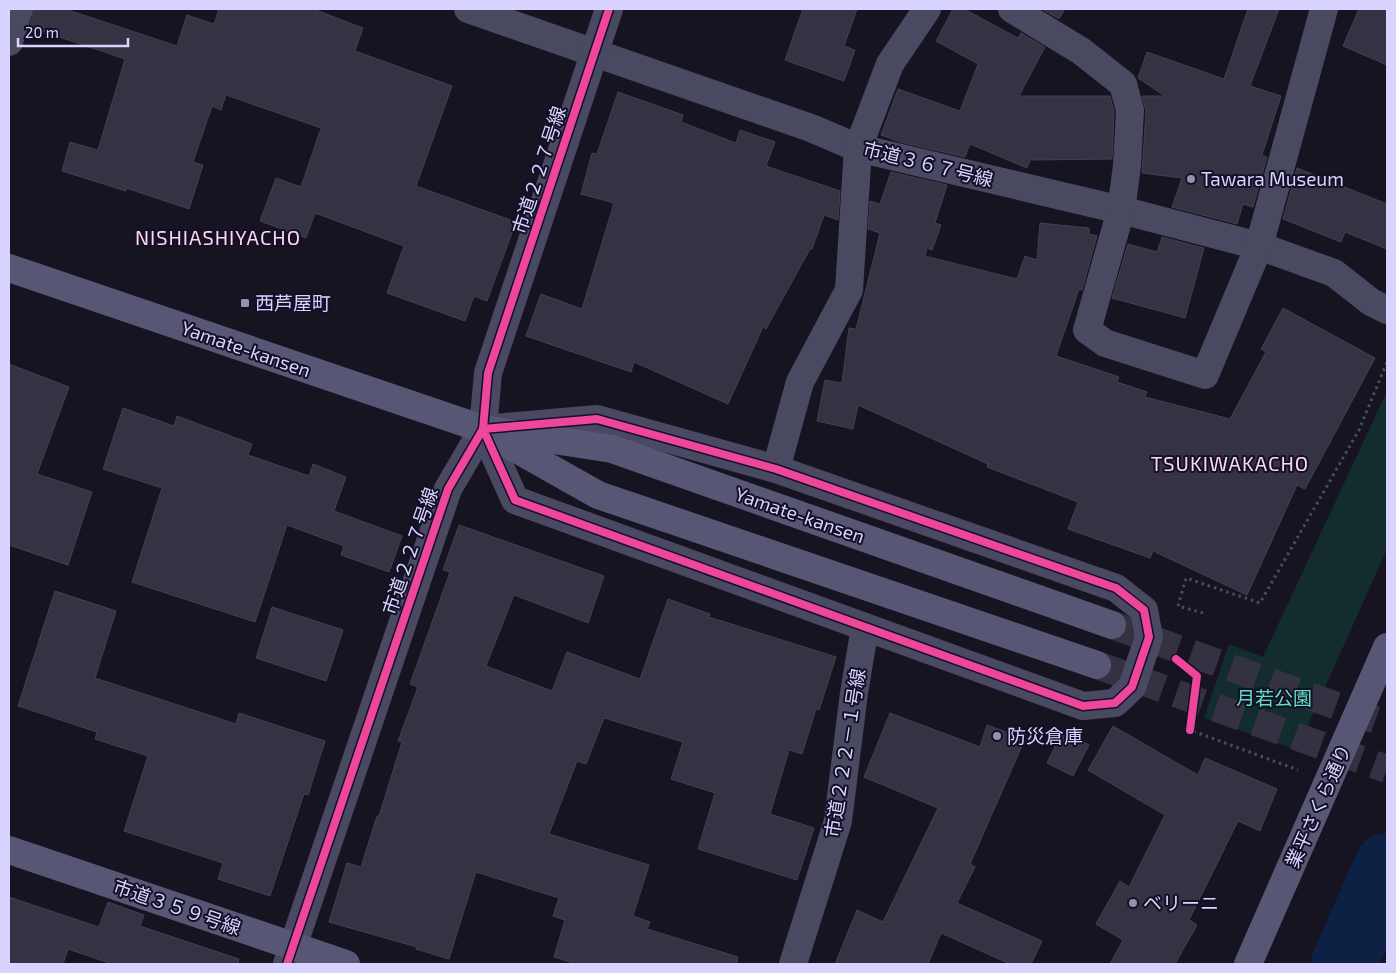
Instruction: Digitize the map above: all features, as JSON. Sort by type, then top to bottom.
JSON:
[{"type":"street","points":[[9,42],[19,9]]},
{"type":"street","name":"市道３６７号線","points":[[468,9],[811,128],[858,148],[1121,210],[1259,246],[1334,273],[1371,302],[1387,310]]},
{"type":"street","name":"市道２２７号線","points":[[290,956],[448,489],[483,430],[488,373],[609,9]]},
{"type":"street","points":[[776,469],[800,382],[849,290],[858,148],[890,64],[927,9]]},
{"type":"street","points":[[1012,9],[1081,51],[1123,84],[1130,110],[1121,210],[1087,330],[1105,343],[1205,375],[1259,246],[1324,9]]},
{"type":"street","name":"Yamate-kansen","points":[[9,268],[483,430],[612,449],[1112,625]]},
{"type":"street","points":[[597,419],[776,469],[1116,588],[1144,610],[1149,637],[1132,687],[1115,703],[1083,706],[515,500],[483,430],[597,419]]},
{"type":"street","name":"Yamate-kansen","points":[[483,430],[598,495],[1097,665]]},
{"type":"street","name":"市道２２２－１号線","points":[[793,964],[838,821],[854,693],[865,627]]},
{"type":"street","name":"業平さくら通り","points":[[1248,964],[1387,647]]},
{"type":"street","name":"市道３５９号線","points":[[9,850],[290,956],[346,964]]},
{"type":"path","points":[[1203,613],[1178,606],[1186,578],[1260,604],[1359,430],[1387,362]]},
{"type":"path","points":[[1176,659],[1197,676],[1190,730],[1329,782]]},
{"type":"green space","name":"月若公園","points":[[1387,391],[1387,549],[1297,750],[1204,718],[1229,644],[1263,657]]},
{"type":"building","points":[[34,9],[65,9],[177,46],[187,15],[214,24],[219,9],[313,9],[363,28],[355,51],[452,86],[416,186],[516,222],[487,301],[474,296],[465,321],[387,293],[404,246],[315,213],[306,238],[260,221],[276,178],[301,187],[321,128],[226,95],[221,110],[212,106],[193,162],[203,165],[189,209],[126,188],[126,191],[62,171],[70,142],[98,150],[125,59],[30,27]]},
{"type":"building","points":[[803,9],[857,9],[844,46],[855,50],[844,81],[785,60]]},
{"type":"building","points":[[953,9],[964,9],[1018,38],[1021,33],[1045,47],[1019,96],[1110,96],[1114,112],[1112,159],[1030,160],[1027,168],[970,144],[965,157],[900,142],[881,135],[898,89],[960,111],[978,64],[936,41]]},
{"type":"building","points":[[1042,9],[1065,9],[1059,19]]},
{"type":"building","points":[[1248,9],[1279,9],[1250,86],[1281,96],[1262,155],[1267,157],[1253,207],[1243,204],[1237,224],[1172,207],[1182,178],[1142,173],[1146,111],[1142,96],[1165,96],[1138,78],[1147,52],[1224,79]]},
{"type":"building","points":[[1359,9],[1387,9],[1387,65],[1343,46]]},
{"type":"building","points":[[618,92],[683,115],[681,122],[736,143],[740,130],[775,142],[766,166],[840,191],[838,220],[824,215],[812,249],[810,249],[766,329],[763,327],[728,404],[634,362],[631,372],[526,336],[541,294],[582,309],[614,203],[581,194],[592,153],[597,154]]},
{"type":"building","points":[[1297,168],[1387,204],[1387,249],[1345,232],[1341,242],[1283,219]]},
{"type":"building","points":[[891,172],[947,185],[935,223],[941,225],[932,250],[927,248],[925,256],[1017,279],[1025,256],[1037,260],[1040,223],[1089,228],[1089,234],[1097,236],[1082,290],[1079,289],[1056,356],[1119,377],[1117,382],[1147,392],[1145,397],[1230,419],[1266,352],[1261,349],[1283,308],[1375,358],[1305,489],[1297,485],[1247,595],[1153,551],[1150,558],[1068,529],[1078,502],[987,467],[988,464],[858,405],[853,429],[817,421],[825,380],[842,383],[849,328],[856,329],[880,233],[868,229],[870,201],[880,204]]},
{"type":"building","points":[[1162,237],[1204,248],[1185,318],[1112,298],[1128,244],[1157,252]]},
{"type":"building","points":[[9,364],[69,387],[37,474],[92,492],[68,565],[9,545]]},
{"type":"building","points":[[123,408],[174,426],[177,416],[252,444],[248,455],[309,476],[313,464],[346,477],[334,511],[402,536],[389,572],[341,555],[344,546],[287,525],[255,622],[132,582],[162,488],[103,469]]},
{"type":"building","points":[[459,525],[604,576],[588,623],[514,595],[486,666],[552,691],[567,652],[640,679],[668,599],[710,614],[709,617],[836,657],[819,710],[816,709],[802,754],[789,750],[770,814],[814,828],[797,880],[698,849],[715,793],[671,779],[683,742],[604,718],[586,764],[577,761],[549,834],[649,865],[633,916],[650,922],[647,929],[738,957],[737,964],[576,964],[554,957],[565,920],[553,916],[559,898],[476,872],[449,959],[416,949],[417,947],[329,922],[347,863],[361,867],[377,816],[379,816],[402,742],[398,741],[418,687],[410,684],[450,572],[443,570]]},
{"type":"building","points":[[55,591],[116,611],[95,678],[236,724],[239,713],[325,741],[308,795],[304,794],[270,896],[218,879],[223,863],[124,831],[148,756],[95,739],[97,732],[18,706]]},
{"type":"building","points":[[272,607],[343,630],[326,681],[256,658]]},
{"type":"building","points":[[890,713],[980,747],[987,725],[1025,739],[970,864],[975,867],[957,903],[1042,941],[1031,964],[1010,964],[941,933],[928,964],[835,964],[857,910],[883,922],[938,808],[864,777]]},
{"type":"building","points":[[1113,726],[1198,775],[1205,758],[1277,789],[1260,831],[1238,821],[1189,920],[1197,925],[1175,964],[1110,964],[1123,940],[1096,924],[1120,881],[1129,887],[1165,815],[1088,770]]},
{"type":"building","points":[[1063,731],[1089,745],[1073,776],[1047,763]]},
{"type":"building","points":[[9,897],[99,927],[108,902],[144,915],[140,926],[239,959],[238,964],[112,964],[68,949],[63,964],[9,964]]},
{"type":"waterway","points":[[1344,964],[1387,866]]},
{"type":"tunnel","points":[[1112,625],[1387,724]]},
{"type":"tunnel","points":[[1097,665],[1387,769]]},
{"type":"cycle path","points":[[287,964],[448,489],[483,429],[488,373],[609,9]]},
{"type":"cycle path","points":[[597,419],[776,469],[1116,588],[1144,610],[1149,637],[1132,687],[1115,703],[1083,706],[515,500],[483,429],[597,419]]},
{"type":"cycle path","points":[[1176,659],[1197,676],[1190,730]]},
{"type":"place","name":"Tawara Museum","points":[[1191,179]]},
{"type":"place","name":"西芦屋町","points":[[245,303]]},
{"type":"place","name":"防災倉庫","points":[[997,736]]},
{"type":"place","name":"ベリーニ","points":[[1133,903]]},
{"type":"district","name":"NISHIASHIYACHO","points":[[218,238]]},
{"type":"district","name":"TSUKIWAKACHO","points":[[1230,464]]}]
